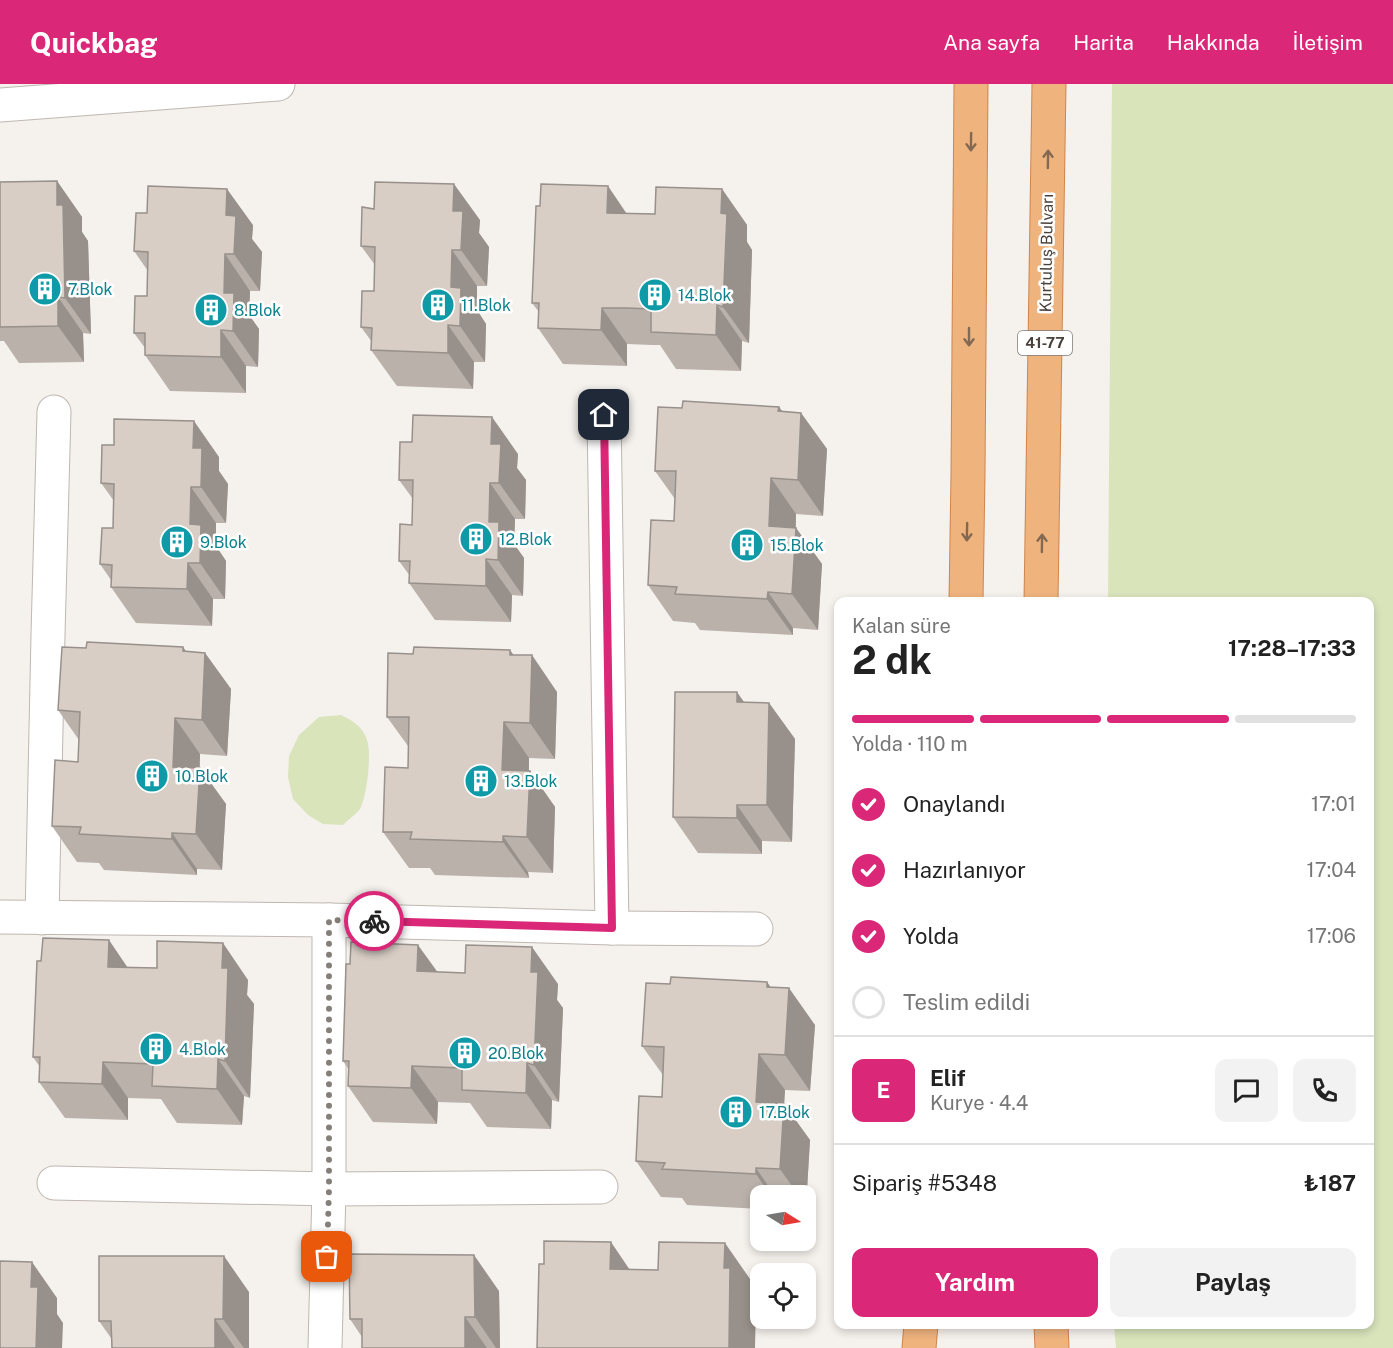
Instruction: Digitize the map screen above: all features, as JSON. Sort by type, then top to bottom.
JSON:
[{"type":"highway","points":[[966,597],[971,84]]},
{"type":"highway","name":"Kurtuluş Bulvarı","points":[[1041,597],[1049,84]]},
{"type":"highway","points":[[919,1348],[921,1329]]},
{"type":"highway","points":[[1051,1329],[1052,1348]]},
{"type":"street","points":[[0,105],[278,84]]},
{"type":"street","points":[[42,918],[54,412]]},
{"type":"street","points":[[604,415],[612,928]]},
{"type":"street","points":[[0,917],[329,920],[612,928],[756,929]]},
{"type":"street","points":[[326,1348],[329,1189],[329,920]]},
{"type":"street","points":[[54,1183],[329,1189],[601,1187]]},
{"type":"green space","points":[[1112,84],[1393,84],[1393,1348],[1116,1348],[1114,1329],[1374,1329],[1374,597],[1108,597]]},
{"type":"green space","points":[[341,715],[357,725],[367,740],[369,764],[367,785],[360,809],[343,825],[323,824],[308,815],[293,799],[288,777],[289,756],[299,735],[319,717]]},
{"type":"building","points":[[57,181],[57,205],[63,205],[65,298],[58,297],[58,326],[0,327],[0,182]]},
{"type":"building","points":[[375,182],[454,184],[453,211],[463,211],[461,250],[452,250],[451,287],[461,288],[460,326],[448,325],[448,353],[371,350],[372,328],[361,327],[362,291],[374,291],[375,247],[361,246],[362,207],[374,209]]},
{"type":"building","name":"14.Blok","points":[[541,184],[608,186],[607,213],[655,214],[656,187],[722,189],[721,213],[727,214],[723,307],[717,305],[716,335],[651,332],[651,309],[627,308],[602,308],[601,330],[538,328],[539,303],[532,303],[536,206],[540,206]]},
{"type":"building","points":[[148,186],[227,189],[226,215],[236,216],[234,254],[225,254],[224,293],[234,293],[233,331],[221,330],[221,357],[145,355],[145,333],[134,333],[135,296],[147,296],[148,252],[134,251],[136,213],[147,213]]},
{"type":"building","name":"15.Blok","points":[[683,401],[779,407],[778,411],[801,413],[798,480],[771,478],[769,526],[796,528],[792,594],[768,592],[767,599],[675,594],[677,587],[648,585],[651,520],[674,521],[676,471],[655,471],[658,407],[682,408]]},
{"type":"building","points":[[413,415],[492,417],[491,444],[501,444],[499,483],[490,483],[489,522],[499,522],[498,560],[486,559],[486,586],[409,583],[410,561],[399,561],[400,524],[412,525],[413,480],[399,480],[400,442],[412,442]]},
{"type":"building","points":[[114,419],[194,421],[193,448],[202,448],[201,487],[191,487],[190,524],[201,525],[200,563],[188,563],[187,589],[111,587],[112,565],[100,564],[102,528],[113,528],[114,484],[101,483],[102,445],[114,445]]},
{"type":"building","name":"10.Blok","points":[[87,642],[183,647],[183,651],[205,653],[202,720],[175,718],[173,767],[200,768],[196,834],[172,833],[172,839],[79,834],[81,827],[52,826],[55,760],[78,762],[80,712],[58,710],[62,647],[86,648]]},
{"type":"building","name":"13.Blok","points":[[414,647],[510,650],[510,655],[532,655],[530,723],[504,722],[502,770],[530,771],[527,837],[503,836],[503,842],[410,839],[412,832],[383,832],[385,767],[408,768],[409,717],[387,717],[388,653],[413,654]]},
{"type":"building","points":[[675,692],[737,692],[737,702],[769,703],[767,805],[737,805],[737,818],[673,817]]},
{"type":"building","name":"4.Blok","points":[[43,938],[109,940],[108,967],[157,968],[157,941],[223,943],[222,968],[228,968],[225,1061],[218,1059],[217,1089],[152,1086],[153,1064],[103,1062],[102,1084],[39,1082],[40,1057],[33,1057],[37,961],[41,961]]},
{"type":"building","name":"20.Blok","points":[[351,942],[418,945],[417,971],[465,973],[466,945],[532,947],[531,972],[538,972],[534,1065],[527,1063],[526,1093],[462,1090],[462,1068],[412,1066],[411,1088],[348,1086],[349,1061],[343,1061],[346,964],[350,964]]},
{"type":"building","name":"17.Blok","points":[[671,977],[767,982],[767,987],[789,988],[785,1055],[759,1054],[756,1102],[784,1104],[780,1169],[756,1168],[756,1174],[662,1169],[665,1163],[636,1161],[639,1096],[662,1097],[664,1047],[642,1046],[646,983],[670,984]]},
{"type":"building","points":[[544,1241],[611,1242],[610,1269],[658,1270],[659,1242],[725,1243],[724,1268],[730,1268],[729,1348],[537,1348],[539,1264],[544,1264]]},
{"type":"building","points":[[349,1254],[474,1255],[475,1317],[465,1317],[465,1348],[362,1348],[362,1319],[350,1319]]},
{"type":"building","points":[[99,1256],[224,1256],[223,1319],[215,1319],[215,1348],[112,1348],[111,1321],[99,1321]]},
{"type":"building","points":[[0,1261],[32,1262],[31,1287],[38,1287],[36,1348],[0,1348]]},
{"type":"way so far","points":[[327,1257],[329,920],[374,921]]},
{"type":"place","name":"7.Blok","points":[[45,289]]},
{"type":"place","name":"14.Blok","points":[[655,295]]},
{"type":"place","name":"11.Blok","points":[[438,305]]},
{"type":"place","name":"8.Blok","points":[[211,310]]},
{"type":"place","name":"12.Blok","points":[[476,539]]},
{"type":"place","name":"9.Blok","points":[[177,542]]},
{"type":"place","name":"15.Blok","points":[[747,545]]},
{"type":"place","name":"10.Blok","points":[[152,776]]},
{"type":"place","name":"13.Blok","points":[[481,781]]},
{"type":"place","name":"4.Blok","points":[[156,1049]]},
{"type":"place","name":"20.Blok","points":[[465,1053]]},
{"type":"place","name":"17.Blok","points":[[736,1112]]},
{"type":"route","points":[[374,921],[612,928],[604,415]]}]
